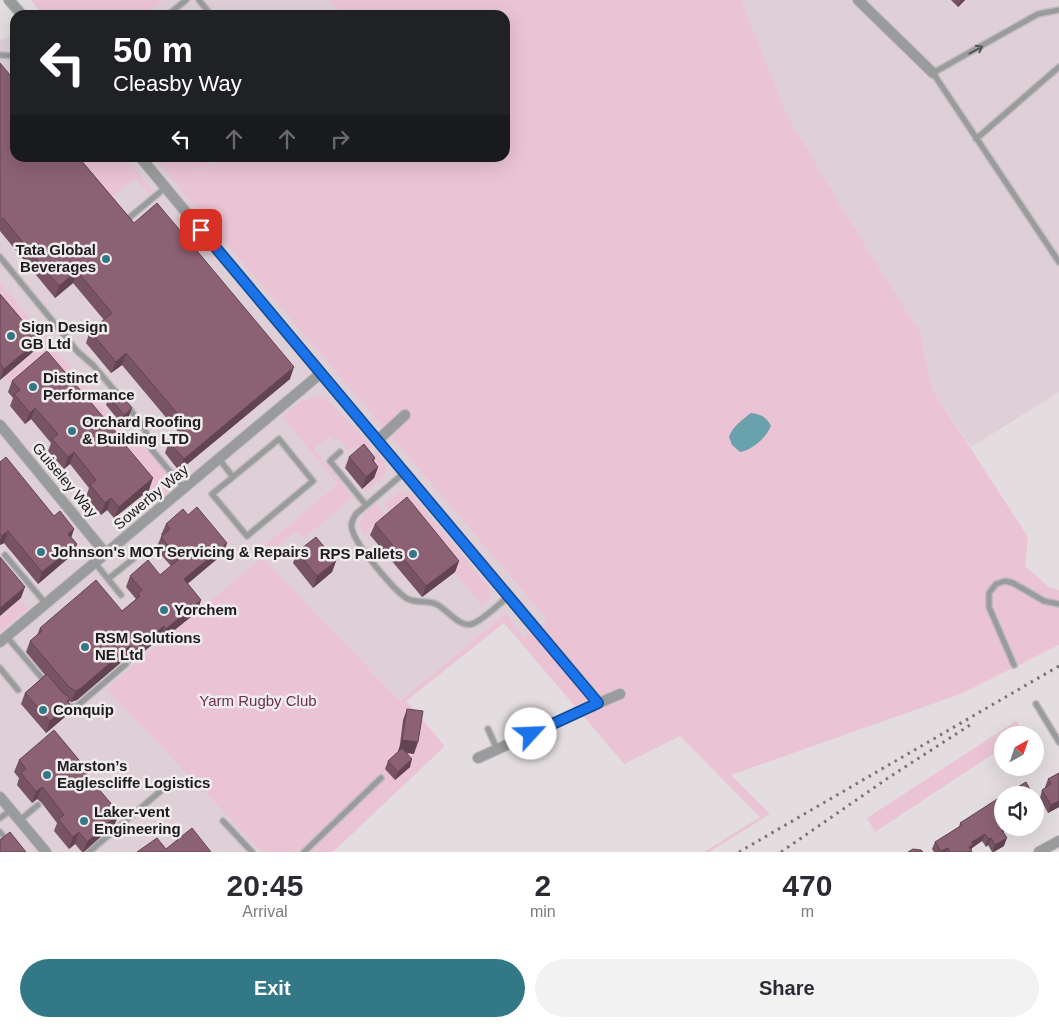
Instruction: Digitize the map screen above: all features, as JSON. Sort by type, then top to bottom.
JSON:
[{"type":"street","points":[[9,0],[18,10]]},
{"type":"street","points":[[858,0],[933,73]]},
{"type":"street","points":[[144,162],[320,374],[378,440],[598,703]]},
{"type":"street","name":"Sowerby Way","points":[[3,639],[320,374]]},
{"type":"street","points":[[378,440],[405,415]]},
{"type":"street","name":"Guiseley Way","points":[[0,425],[106,554]]},
{"type":"street","points":[[478,758],[620,694]]},
{"type":"street","points":[[0,797],[46,852]]},
{"type":"street","points":[[1039,852],[1059,841]]},
{"type":"lane","points":[[174,10],[186,0]]},
{"type":"lane","points":[[199,0],[207,10]]},
{"type":"lane","points":[[1059,10],[1038,14],[933,73],[1059,262]]},
{"type":"lane","points":[[976,138],[1059,67]]},
{"type":"lane","points":[[124,223],[166,187]]},
{"type":"lane","points":[[0,258],[78,352],[93,365],[144,427],[152,450],[184,488]]},
{"type":"lane","points":[[279,439],[313,481],[247,536],[212,494],[233,477],[279,439]]},
{"type":"lane","points":[[340,452],[330,461],[366,505]]},
{"type":"lane","points":[[219,459],[233,477]]},
{"type":"lane","points":[[405,472],[356,514],[351,521],[356,541],[396,589],[407,598],[419,603],[435,604],[458,621],[466,624],[472,624],[509,596]]},
{"type":"lane","points":[[5,555],[46,604]]},
{"type":"lane","points":[[108,580],[133,559]]},
{"type":"lane","points":[[95,563],[121,595]]},
{"type":"lane","points":[[1014,665],[989,607],[989,593],[996,584],[1005,581],[1013,583],[1044,601],[1059,604]]},
{"type":"lane","points":[[3,639],[51,688]]},
{"type":"lane","points":[[62,702],[68,706],[77,706],[126,664]]},
{"type":"lane","points":[[0,668],[18,690]]},
{"type":"lane","points":[[1036,704],[1059,742]]},
{"type":"lane","points":[[488,729],[498,749]]},
{"type":"lane","points":[[304,852],[381,778]]},
{"type":"lane","points":[[89,852],[162,789]]},
{"type":"lane","points":[[20,820],[38,805]]},
{"type":"lane","points":[[0,818],[11,810]]},
{"type":"lane","points":[[223,821],[252,852]]},
{"type":"lane","points":[[0,832],[16,852]]},
{"type":"shaded area","points":[[164,0],[385,0],[392,10],[152,10]]},
{"type":"shaded area","points":[[741,0],[1059,0],[1059,392],[971,447],[932,389],[920,332],[847,216],[788,117]]},
{"type":"shaded area","points":[[10,37],[10,162],[214,162],[181,189],[549,620],[524,637],[506,613],[400,701],[262,557],[107,689],[262,852],[0,852],[0,40]]},
{"type":"green space","points":[[31,0],[164,0],[152,10],[39,10]]},
{"type":"green space","name":"Yarm Rugby Club","points":[[329,0],[741,0],[788,117],[847,216],[920,332],[932,389],[1028,537],[1025,566],[1050,588],[1059,590],[1059,645],[963,693],[731,775],[770,814],[709,852],[704,852],[760,817],[680,736],[624,764],[504,623],[406,701],[445,746],[333,852],[262,852],[106,689],[262,557],[400,701],[506,613],[524,637],[548,620],[180,189],[214,162],[510,162],[510,10],[338,10]]},
{"type":"green space","points":[[70,162],[129,162],[152,190],[152,192],[148,193],[134,178],[106,203]]},
{"type":"green space","points":[[158,162],[208,162],[210,164],[180,188]]},
{"type":"green space","points":[[0,282],[123,431],[114,438],[122,447],[137,435],[141,439],[140,442],[170,478],[171,484],[168,492],[130,523],[123,514],[150,491],[119,453],[12,385],[5,377],[35,352],[5,316],[0,320]]},
{"type":"green space","points":[[314,396],[323,397],[329,401],[372,447],[360,456],[353,447],[348,450],[339,438],[335,441],[330,436],[314,449],[353,497],[303,539],[297,531],[271,552],[265,545],[338,484],[282,417],[303,399],[305,401]]},
{"type":"green space","points":[[376,451],[385,466],[385,474],[383,478],[366,491],[364,488],[375,478],[365,460]]},
{"type":"green space","points":[[400,491],[407,492],[413,496],[487,585],[489,600],[482,606],[402,506],[391,513],[383,503]]},
{"type":"green space","points":[[376,503],[385,515],[368,529],[370,531],[365,535],[361,526],[362,518]]},
{"type":"green space","points":[[21,599],[28,609],[0,632],[0,616]]},
{"type":"green space","points":[[1016,721],[1019,726],[1008,726]]},
{"type":"green space","points":[[994,735],[994,753],[875,832],[867,818]]},
{"type":"water","points":[[751,413],[763,417],[771,426],[758,443],[740,452],[732,445],[729,437],[735,426]]},
{"type":"building","name":"Tata Global Beverages","points":[[0,63],[10,75],[10,162],[82,162],[134,223],[157,203],[294,367],[184,459],[169,442],[188,426],[126,353],[116,362],[90,331],[112,313],[77,271],[59,286],[3,218],[0,221]]},
{"type":"building","points":[[0,294],[39,340],[4,369],[0,364]]},
{"type":"building","points":[[47,351],[153,478],[119,507],[111,498],[105,503],[90,485],[96,480],[74,452],[68,457],[52,439],[58,434],[35,408],[30,413],[14,394],[20,390],[12,381]]},
{"type":"building","points":[[117,390],[132,408],[124,415],[109,397]]},
{"type":"building","points":[[364,444],[375,458],[372,460],[378,467],[366,477],[349,457]]},
{"type":"building","points":[[6,457],[54,516],[60,511],[74,529],[68,534],[77,544],[42,572],[8,531],[2,536],[0,534],[0,462]]},
{"type":"building","name":"RPS Pallets","points":[[407,497],[459,561],[426,586],[375,524]]},
{"type":"building","points":[[197,507],[227,543],[184,579],[201,600],[166,629],[164,626],[134,651],[130,646],[81,688],[76,691],[69,687],[30,641],[42,631],[40,628],[96,580],[122,611],[140,596],[138,594],[142,590],[130,576],[148,560],[160,575],[179,559],[161,537],[170,529],[166,524],[183,509],[188,515]]},
{"type":"building","points":[[316,537],[336,561],[317,576],[297,552]]},
{"type":"building","points":[[0,557],[25,587],[0,608]]},
{"type":"building","points":[[47,674],[63,693],[70,698],[67,701],[70,704],[50,721],[25,693]]},
{"type":"building","points":[[407,709],[423,711],[418,742],[402,740]]},
{"type":"building","points":[[54,730],[84,766],[81,768],[119,813],[87,842],[79,832],[73,837],[58,819],[64,815],[45,790],[42,787],[36,792],[21,773],[26,769],[19,760]]},
{"type":"building","points":[[402,748],[412,759],[398,772],[388,761]]},
{"type":"building","points":[[1059,773],[1059,801],[1051,805],[1044,793],[1044,789],[1051,784],[1048,779]]},
{"type":"building","points":[[1026,782],[1028,786],[1020,786]]},
{"type":"building","points":[[994,801],[994,836],[1006,836],[1007,838],[995,845],[991,838],[988,839],[985,834],[972,842],[973,844],[969,847],[972,852],[950,852],[948,848],[941,851],[935,842],[962,825],[960,823]]},
{"type":"building","points":[[192,828],[211,852],[137,852],[157,838],[166,849]]},
{"type":"building","points":[[10,832],[26,852],[0,852],[0,840]]},
{"type":"building","points":[[913,849],[921,850],[923,852],[908,852]]},
{"type":"railway","points":[[739,852],[1059,666]]},
{"type":"railway","points":[[781,852],[891,776],[970,725]]},
{"type":"place","name":"Tata Global Beverages","points":[[106,259]]},
{"type":"place","name":"Sign Design GB Ltd","points":[[11,336]]},
{"type":"place","name":"Distinct Performance","points":[[33,387]]},
{"type":"place","name":"Orchard Roofing & Building LTD","points":[[72,431]]},
{"type":"place","name":"Johnson's MOT Servicing & Repairs","points":[[41,552]]},
{"type":"place","name":"RPS Pallets","points":[[413,554]]},
{"type":"place","name":"Yorchem","points":[[164,610]]},
{"type":"place","name":"RSM Solutions NE Ltd","points":[[85,647]]},
{"type":"place","name":"Conquip","points":[[43,710]]},
{"type":"place","name":"Marston’s Eaglescliffe Logistics","points":[[47,775]]},
{"type":"place","name":"Laker-vent Engineering","points":[[84,821]]},
{"type":"route","points":[[201,230],[598,703],[531,734]]}]
